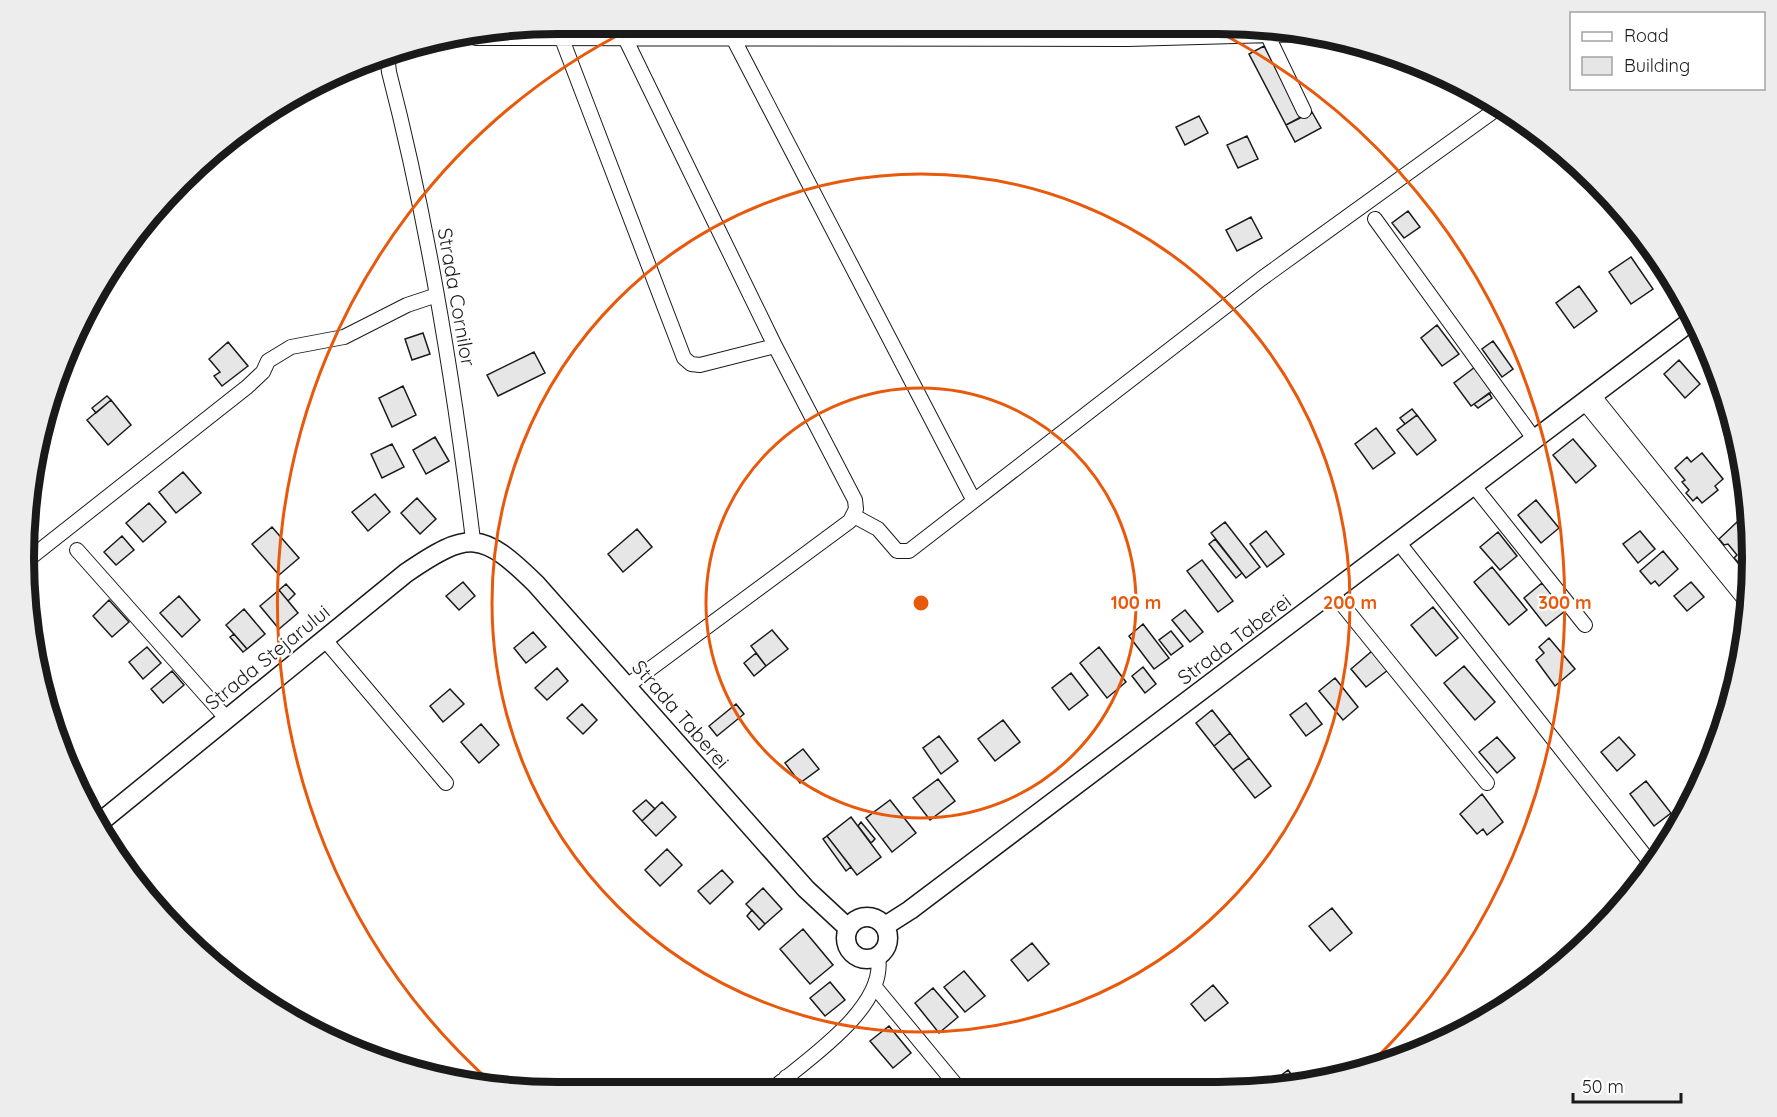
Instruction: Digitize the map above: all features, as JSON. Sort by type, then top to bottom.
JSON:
[{"type":"street","points":[[498,38],[625,38],[654,34]]},
{"type":"street","points":[[700,34],[733,38],[766,34]]},
{"type":"street","points":[[1269,37],[1304,111]]},
{"type":"street","points":[[625,38],[775,346],[855,501],[854,516],[627,686]]},
{"type":"street","points":[[733,38],[974,501]]},
{"type":"street","points":[[562,39],[684,357],[691,364],[700,365],[775,346]]},
{"type":"street","name":"Strada Cornilor","points":[[391,62],[416,182],[456,403],[473,540]]},
{"type":"street","points":[[854,516],[868,522],[897,551],[903,552],[918,545],[1261,279],[1492,112]]},
{"type":"street","points":[[1375,219],[1535,440]]},
{"type":"street","points":[[34,555],[247,387],[263,372],[268,361],[291,347],[344,336],[407,305],[437,295]]},
{"type":"street","name":"Strada Taberei","points":[[885,926],[910,910],[1687,325]]},
{"type":"street","points":[[1589,399],[1741,580]]},
{"type":"street","points":[[1589,399],[1741,594]]},
{"type":"street","points":[[1474,486],[1585,625]]},
{"type":"street","name":"Strada Taberei","points":[[473,540],[498,550],[515,564],[627,686],[806,890],[848,928]]},
{"type":"street","name":"Strada Stejarului","points":[[104,819],[427,558],[473,540]]},
{"type":"street","points":[[1399,543],[1647,859]]},
{"type":"street","points":[[77,550],[227,719]]},
{"type":"street","points":[[1333,593],[1487,783]]},
{"type":"street","points":[[325,640],[446,783]]},
{"type":"street","points":[[862,917],[875,918],[885,926],[888,943],[878,957],[866,960],[855,956],[847,947],[848,928],[862,917]]},
{"type":"street","points":[[780,1082],[855,1017],[875,987],[880,971],[878,957]]},
{"type":"street","points":[[875,987],[954,1082]]},
{"type":"street","points":[[786,1077],[790,1082]]},
{"type":"building","points":[[1264,46],[1301,117],[1286,125],[1249,54]]},
{"type":"building","points":[[1312,112],[1321,128],[1295,142],[1286,125]]},
{"type":"building","points":[[1199,116],[1208,133],[1185,145],[1176,127]]},
{"type":"building","points":[[1247,136],[1258,159],[1238,168],[1227,145]]},
{"type":"building","points":[[1408,211],[1420,227],[1404,238],[1392,223]]},
{"type":"building","points":[[1251,217],[1262,238],[1237,251],[1226,230]]},
{"type":"building","points":[[1631,257],[1653,289],[1631,304],[1609,272]]},
{"type":"building","points":[[1579,286],[1597,311],[1574,328],[1556,303]]},
{"type":"building","points":[[1437,325],[1459,354],[1442,366],[1421,338]]},
{"type":"building","points":[[423,333],[430,354],[412,360],[405,339]]},
{"type":"building","points":[[1493,341],[1513,369],[1502,377],[1482,349]]},
{"type":"building","points":[[228,342],[248,366],[222,386],[214,376],[220,372],[209,359]]},
{"type":"building","points":[[534,352],[545,373],[498,396],[487,375]]},
{"type":"building","points":[[1679,360],[1700,384],[1685,398],[1664,374]]},
{"type":"building","points":[[1475,367],[1493,391],[1471,406],[1454,383]]},
{"type":"building","points":[[403,386],[416,415],[392,427],[379,398]]},
{"type":"building","points":[[1489,393],[1492,398],[1478,408],[1474,404]]},
{"type":"building","points":[[107,396],[111,400],[96,413],[92,408]]},
{"type":"building","points":[[111,400],[131,425],[108,445],[87,420]]},
{"type":"building","points":[[1412,409],[1417,415],[1405,424],[1400,418]]},
{"type":"building","points":[[1417,415],[1436,440],[1417,455],[1397,430]]},
{"type":"building","points":[[1376,428],[1395,453],[1373,469],[1355,444]]},
{"type":"building","points":[[435,437],[449,461],[426,474],[413,450]]},
{"type":"building","points":[[1573,439],[1596,466],[1576,483],[1553,455]]},
{"type":"building","points":[[392,444],[404,467],[382,478],[371,454]]},
{"type":"building","points":[[1702,453],[1723,479],[1715,486],[1718,490],[1702,503],[1697,497],[1693,501],[1686,493],[1689,490],[1682,482],[1685,480],[1675,468],[1687,457],[1691,462]]},
{"type":"building","points":[[183,472],[201,493],[176,513],[159,492]]},
{"type":"building","points":[[375,494],[390,512],[368,531],[352,512]]},
{"type":"building","points":[[417,498],[436,519],[420,534],[401,513]]},
{"type":"building","points":[[1536,500],[1559,528],[1541,543],[1518,515]]},
{"type":"building","points":[[149,503],[166,522],[143,542],[126,523]]},
{"type":"building","points":[[1225,522],[1260,567],[1246,578],[1211,533]]},
{"type":"building","points":[[1737,522],[1741,527],[1742,562],[1740,564],[1734,558],[1737,555],[1728,544],[1724,545],[1719,539]]},
{"type":"building","points":[[272,527],[299,558],[279,575],[252,544]]},
{"type":"building","points":[[637,529],[652,547],[623,572],[608,554]]},
{"type":"building","points":[[1266,531],[1284,554],[1267,567],[1250,544]]},
{"type":"building","points":[[1640,531],[1655,549],[1638,563],[1623,544]]},
{"type":"building","points":[[1498,532],[1517,556],[1500,570],[1480,547]]},
{"type":"building","points":[[122,536],[134,550],[116,565],[104,552]]},
{"type":"building","points":[[1215,539],[1242,573],[1236,578],[1209,544]]},
{"type":"building","points":[[1663,551],[1678,569],[1659,586],[1655,581],[1651,584],[1640,571]]},
{"type":"building","points":[[1202,560],[1233,601],[1218,612],[1187,571]]},
{"type":"building","points":[[1492,567],[1527,610],[1509,625],[1474,582]]},
{"type":"building","points":[[463,582],[475,596],[459,610],[446,596]]},
{"type":"building","points":[[1691,582],[1704,597],[1687,611],[1674,596]]},
{"type":"building","points":[[1542,583],[1565,611],[1546,626],[1524,598]]},
{"type":"building","points":[[286,584],[295,594],[288,601],[279,590]]},
{"type":"building","points":[[279,590],[298,613],[279,629],[260,606]]},
{"type":"building","points":[[179,596],[200,620],[182,637],[160,613]]},
{"type":"building","points":[[109,600],[129,622],[112,637],[93,616]]},
{"type":"building","points":[[1433,607],[1458,638],[1436,656],[1411,625]]},
{"type":"building","points":[[244,609],[265,634],[247,649],[226,625]]},
{"type":"building","points":[[1185,610],[1203,632],[1190,642],[1172,620]]},
{"type":"building","points":[[1143,624],[1169,658],[1154,669],[1129,636]]},
{"type":"building","points":[[772,630],[788,649],[766,666],[751,646]]},
{"type":"building","points":[[1171,631],[1183,646],[1171,655],[1159,640]]},
{"type":"building","points":[[533,632],[546,647],[526,663],[514,648]]},
{"type":"building","points":[[234,634],[247,649],[243,652],[230,637]]},
{"type":"building","points":[[1549,638],[1575,669],[1555,686],[1536,660],[1544,653],[1539,647]]},
{"type":"building","points":[[147,647],[161,663],[143,679],[129,662]]},
{"type":"building","points":[[1099,647],[1126,682],[1107,698],[1080,663]]},
{"type":"building","points":[[1372,651],[1388,670],[1366,687],[1351,669]]},
{"type":"building","points":[[756,653],[766,666],[754,676],[744,663]]},
{"type":"building","points":[[1464,666],[1495,702],[1475,720],[1444,683]]},
{"type":"building","points":[[1143,667],[1156,684],[1145,693],[1132,676]]},
{"type":"building","points":[[557,668],[568,681],[547,700],[535,688]]},
{"type":"building","points":[[172,671],[184,685],[163,703],[151,689]]},
{"type":"building","points":[[1071,673],[1088,695],[1069,710],[1052,688]]},
{"type":"building","points":[[1335,678],[1358,707],[1343,720],[1319,691]]},
{"type":"building","points":[[450,689],[464,704],[443,722],[430,706]]},
{"type":"building","points":[[1306,703],[1322,724],[1306,736],[1290,715]]},
{"type":"building","points":[[582,704],[597,720],[583,734],[567,718]]},
{"type":"building","points":[[736,704],[744,714],[717,736],[709,726]]},
{"type":"building","points":[[1212,710],[1230,733],[1214,746],[1196,723]]},
{"type":"building","points":[[1003,720],[1020,742],[995,761],[978,739]]},
{"type":"building","points":[[481,724],[499,745],[479,763],[461,742]]},
{"type":"building","points":[[1230,733],[1249,758],[1233,770],[1214,746]]},
{"type":"building","points":[[939,736],[958,761],[941,774],[923,748]]},
{"type":"building","points":[[1497,737],[1515,758],[1497,773],[1479,752]]},
{"type":"building","points":[[1619,737],[1635,755],[1617,771],[1601,752]]},
{"type":"building","points":[[803,749],[819,769],[800,783],[785,763]]},
{"type":"building","points":[[1249,758],[1271,786],[1255,798],[1233,770]]},
{"type":"building","points":[[938,779],[955,801],[930,820],[913,798]]},
{"type":"building","points":[[1646,781],[1671,813],[1654,826],[1630,794]]},
{"type":"building","points":[[1482,794],[1503,822],[1487,835],[1483,829],[1477,834],[1460,814]]},
{"type":"building","points":[[646,800],[655,809],[642,821],[633,811]]},
{"type":"building","points":[[890,800],[916,833],[892,852],[866,818]]},
{"type":"building","points":[[662,802],[676,817],[656,836],[642,821]]},
{"type":"building","points":[[851,817],[881,857],[857,875],[827,836]]},
{"type":"building","points":[[861,822],[875,839],[871,843],[858,826]]},
{"type":"building","points":[[827,836],[851,867],[846,871],[823,839]]},
{"type":"building","points":[[667,849],[682,865],[660,886],[645,870]]},
{"type":"building","points":[[722,870],[733,882],[710,904],[698,891]]},
{"type":"building","points":[[763,888],[782,909],[765,924],[746,904]]},
{"type":"building","points":[[1332,908],[1352,933],[1330,951],[1309,926]]},
{"type":"building","points":[[752,910],[765,924],[759,930],[747,916]]},
{"type":"building","points":[[803,929],[833,965],[810,984],[780,949]]},
{"type":"building","points":[[1032,943],[1049,964],[1028,981],[1011,960]]},
{"type":"building","points":[[964,971],[985,996],[965,1012],[944,987]]},
{"type":"building","points":[[830,982],[845,1000],[825,1016],[810,998]]},
{"type":"building","points":[[1213,985],[1228,1003],[1205,1021],[1191,1004]]},
{"type":"building","points":[[933,988],[958,1017],[939,1033],[915,1003]]},
{"type":"building","points":[[889,1026],[911,1053],[893,1068],[870,1041]]},
{"type":"building","points":[[1288,1070],[1293,1077],[1287,1078],[1277,1079]]}]
